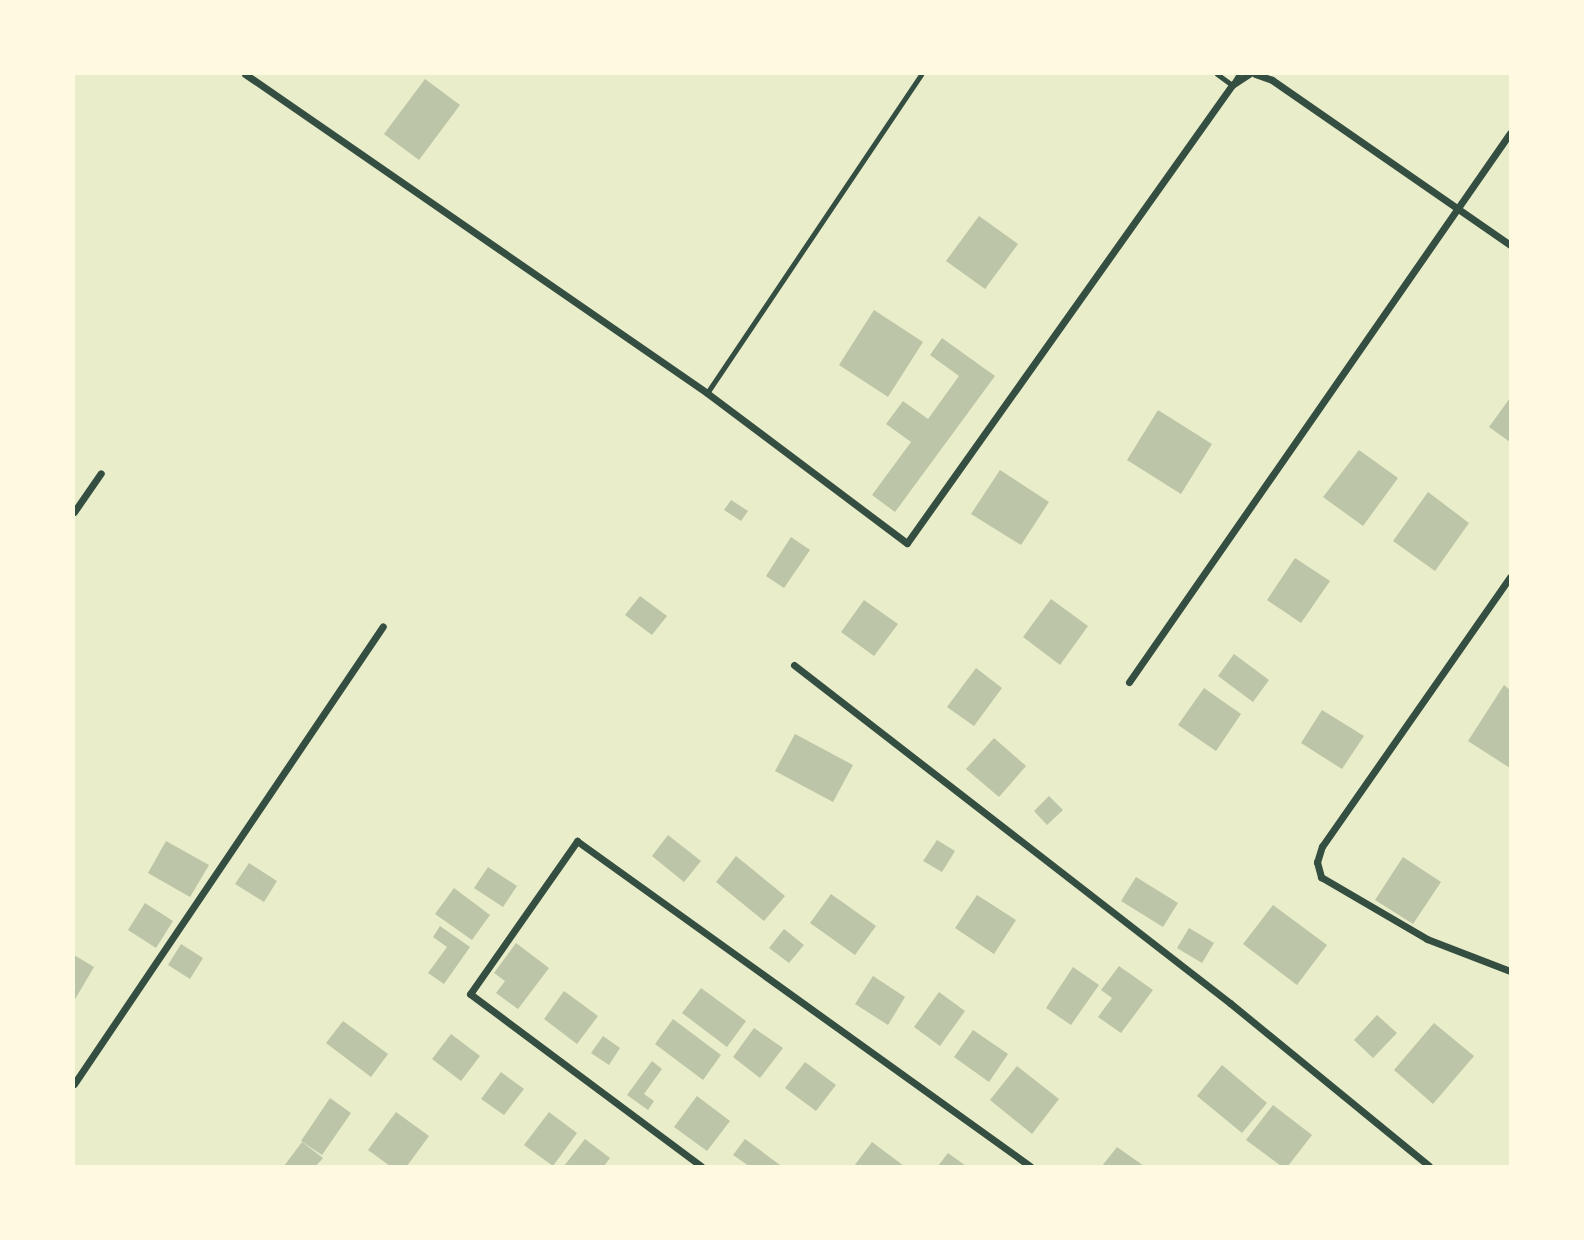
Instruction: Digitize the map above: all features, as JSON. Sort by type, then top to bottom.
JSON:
[{"type":"street","points":[[245,74],[707,393],[907,544],[1232,85],[1249,74]]},
{"type":"street","points":[[1255,74],[1272,80],[1510,245]]},
{"type":"street","points":[[1129,681],[1510,132]]},
{"type":"street","points":[[74,512],[101,473]]},
{"type":"street","points":[[1510,577],[1322,846],[1317,862],[1321,877],[1427,939],[1510,971]]},
{"type":"street","points":[[74,1084],[383,626]]},
{"type":"street","points":[[794,665],[1219,994],[1429,1167]]},
{"type":"street","points":[[701,1167],[470,994],[577,841],[1030,1167]]},
{"type":"lane","points":[[707,393],[921,74]]},
{"type":"lane","points":[[1217,74],[1232,85],[1239,74]]},
{"type":"building","points":[[425,79],[460,105],[419,160],[384,134]]},
{"type":"building","points":[[979,216],[1018,244],[985,289],[946,261]]},
{"type":"building","points":[[874,310],[923,342],[888,397],[839,365]]},
{"type":"building","points":[[942,338],[995,376],[895,512],[872,495],[911,442],[886,424],[903,401],[928,419],[959,376],[930,355]]},
{"type":"building","points":[[1510,398],[1510,442],[1489,427]]},
{"type":"building","points":[[1158,410],[1212,444],[1181,494],[1127,460]]},
{"type":"building","points":[[1359,450],[1398,478],[1363,526],[1323,497]]},
{"type":"building","points":[[1000,470],[1049,502],[1021,545],[971,514]]},
{"type":"building","points":[[1428,492],[1469,523],[1435,571],[1393,541]]},
{"type":"building","points":[[731,500],[748,511],[741,521],[724,510]]},
{"type":"building","points":[[791,537],[810,550],[784,588],[766,576]]},
{"type":"building","points":[[1295,558],[1330,581],[1301,623],[1267,600]]},
{"type":"building","points":[[640,596],[667,616],[652,635],[625,615]]},
{"type":"building","points":[[1051,599],[1088,626],[1060,665],[1023,637]]},
{"type":"building","points":[[864,600],[898,624],[874,656],[841,632]]},
{"type":"building","points":[[1234,654],[1269,680],[1253,702],[1218,676]]},
{"type":"building","points":[[976,668],[1002,688],[974,726],[947,707]]},
{"type":"building","points":[[1504,685],[1510,690],[1510,768],[1468,741]]},
{"type":"building","points":[[1204,688],[1241,714],[1216,751],[1178,725]]},
{"type":"building","points":[[1322,710],[1364,736],[1342,769],[1301,743]]},
{"type":"building","points":[[795,734],[853,765],[833,802],[775,771]]},
{"type":"building","points":[[994,738],[1026,766],[999,797],[966,769]]},
{"type":"building","points":[[1049,796],[1063,810],[1047,825],[1034,811]]},
{"type":"building","points":[[668,835],[701,861],[684,882],[652,856]]},
{"type":"building","points":[[937,840],[955,851],[942,872],[923,861]]},
{"type":"building","points":[[166,841],[209,865],[190,897],[148,873]]},
{"type":"building","points":[[736,856],[785,896],[764,921],[716,882]]},
{"type":"building","points":[[1403,857],[1441,882],[1413,924],[1375,900]]},
{"type":"building","points":[[249,863],[277,881],[264,902],[235,884]]},
{"type":"building","points":[[488,867],[517,886],[503,907],[474,888]]},
{"type":"building","points":[[1136,877],[1178,903],[1163,927],[1121,901]]},
{"type":"building","points":[[454,888],[490,915],[472,940],[435,914]]},
{"type":"building","points":[[831,894],[876,926],[855,955],[810,923]]},
{"type":"building","points":[[977,895],[1016,920],[994,954],[955,928]]},
{"type":"building","points":[[145,903],[173,921],[156,948],[128,930]]},
{"type":"building","points":[[1273,905],[1327,945],[1297,985],[1243,944]]},
{"type":"building","points":[[440,926],[470,947],[444,984],[428,973],[447,947],[433,937]]},
{"type":"building","points":[[1189,928],[1214,943],[1202,963],[1177,948]]},
{"type":"building","points":[[784,929],[804,945],[789,963],[769,948]]},
{"type":"building","points":[[516,943],[549,968],[518,1009],[496,993],[505,981],[494,973]]},
{"type":"building","points":[[181,944],[203,958],[190,979],[168,965]]},
{"type":"building","points":[[74,955],[94,967],[74,1001]]},
{"type":"building","points":[[1119,966],[1153,990],[1121,1033],[1098,1017],[1112,998],[1101,990]]},
{"type":"building","points":[[1073,967],[1099,985],[1071,1025],[1046,1008]]},
{"type":"building","points":[[873,976],[905,997],[888,1025],[855,1004]]},
{"type":"building","points":[[701,988],[746,1021],[727,1047],[682,1013]]},
{"type":"building","points":[[564,991],[598,1016],[577,1044],[544,1019]]},
{"type":"building","points":[[939,992],[965,1011],[940,1046],[914,1027]]},
{"type":"building","points":[[1377,1015],[1397,1033],[1373,1058],[1354,1040]]},
{"type":"building","points":[[673,1019],[721,1055],[703,1080],[655,1044]]},
{"type":"building","points":[[343,1021],[388,1054],[371,1077],[326,1043]]},
{"type":"building","points":[[1434,1023],[1474,1056],[1433,1104],[1394,1070]]},
{"type":"building","points":[[754,1028],[783,1048],[760,1078],[733,1057]]},
{"type":"building","points":[[973,1030],[1008,1054],[989,1082],[954,1057]]},
{"type":"building","points":[[451,1034],[480,1056],[461,1081],[432,1059]]},
{"type":"building","points":[[603,1036],[620,1048],[609,1065],[591,1053]]},
{"type":"building","points":[[652,1061],[662,1069],[644,1094],[654,1101],[648,1110],[627,1095]]},
{"type":"building","points":[[805,1062],[836,1085],[816,1111],[785,1088]]},
{"type":"building","points":[[1222,1065],[1267,1103],[1242,1133],[1197,1096]]},
{"type":"building","points":[[1017,1066],[1059,1099],[1032,1134],[990,1100]]},
{"type":"building","points":[[501,1072],[524,1089],[504,1115],[481,1099]]},
{"type":"building","points":[[697,1096],[730,1121],[707,1151],[674,1127]]},
{"type":"building","points":[[330,1098],[351,1113],[322,1155],[301,1141]]},
{"type":"building","points":[[1273,1105],[1312,1135],[1288,1166],[1281,1166],[1246,1140]]},
{"type":"building","points":[[396,1112],[429,1136],[407,1166],[390,1166],[368,1150]]},
{"type":"building","points":[[549,1112],[577,1133],[553,1166],[524,1145]]},
{"type":"building","points":[[585,1139],[610,1158],[604,1166],[564,1166]]},
{"type":"building","points":[[745,1139],[780,1165],[749,1166],[733,1155]]},
{"type":"building","points":[[302,1142],[323,1158],[316,1166],[284,1166]]},
{"type":"building","points":[[872,1142],[904,1166],[854,1166]]},
{"type":"building","points":[[1117,1147],[1144,1166],[1102,1166]]},
{"type":"building","points":[[948,1153],[966,1166],[938,1166]]}]
